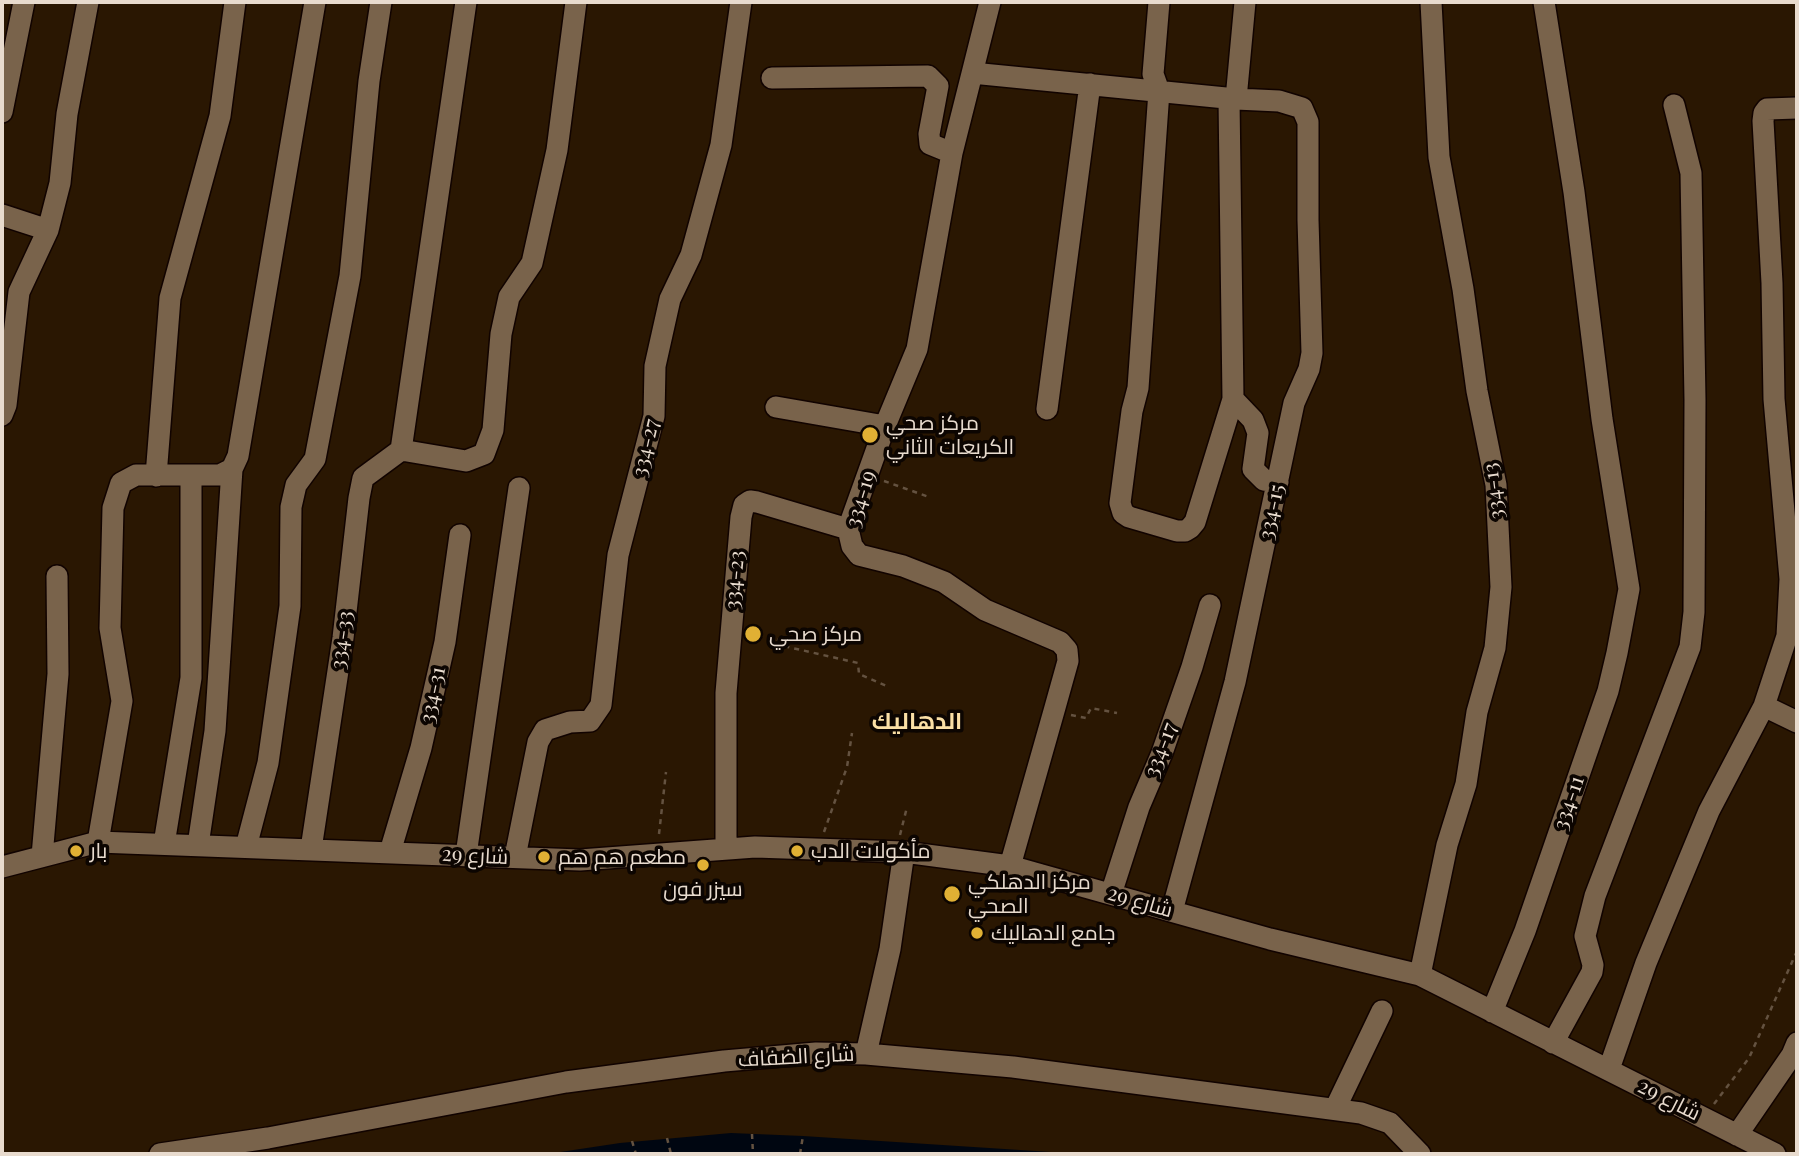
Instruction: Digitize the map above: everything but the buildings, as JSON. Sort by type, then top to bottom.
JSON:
[{"type":"street","points":[[2,112],[24,2]]},
{"type":"street","points":[[2,415],[6,405],[19,292],[48,230],[60,183],[67,114],[88,2]]},
{"type":"street","points":[[156,476],[170,298],[220,116],[235,2]]},
{"type":"street","points":[[198,845],[215,731],[232,468],[238,456],[315,2]]},
{"type":"street","points":[[246,847],[268,763],[290,606],[291,507],[296,485],[315,459],[350,276],[369,81],[381,2]]},
{"type":"street","points":[[466,2],[401,450],[466,461],[484,454],[493,430],[501,334],[509,297],[532,263],[557,150],[576,2]]},
{"type":"street","name":"334-27","points":[[515,857],[538,742],[545,730],[570,722],[590,721],[601,705],[618,555],[654,416],[655,366],[670,299],[691,255],[721,145],[741,2]]},
{"type":"street","name":"334-19","points":[[990,2],[952,153],[917,349],[885,426],[848,529],[852,545],[859,555],[902,566],[944,582],[985,610],[1060,642],[1067,650],[1068,661],[1055,711],[1010,866]]},
{"type":"street","points":[[1159,2],[1153,74],[1159,90],[1138,388],[1132,411],[1120,503],[1123,513],[1177,531],[1185,531],[1195,522],[1233,399],[1233,99],[1245,2]]},
{"type":"street","name":"334-13","points":[[1420,975],[1447,845],[1466,783],[1476,712],[1495,648],[1501,587],[1496,485],[1477,391],[1463,289],[1439,158],[1431,2]]},
{"type":"street","name":"334-11","points":[[1492,1012],[1525,931],[1608,691],[1618,653],[1629,589],[1602,419],[1574,192],[1545,2]]},
{"type":"street","points":[[972,73],[1233,99]]},
{"type":"street","points":[[772,78],[928,76],[938,86],[929,134],[930,144],[952,153]]},
{"type":"street","points":[[1047,409],[1090,84]]},
{"type":"street","name":"334-15","points":[[1172,911],[1235,682],[1294,403],[1309,369],[1312,353],[1308,122],[1302,108],[1279,101],[1233,99]]},
{"type":"street","points":[[1553,1043],[1592,972],[1593,965],[1585,936],[1595,896],[1690,647],[1694,612],[1695,400],[1691,173],[1674,105]]},
{"type":"street","points":[[1609,1069],[1646,963],[1709,811],[1764,706],[1787,636],[1790,579],[1774,399],[1764,113],[1767,109],[1797,108]]},
{"type":"street","points":[[2,215],[48,230]]},
{"type":"street","points":[[1233,399],[1252,420],[1258,433],[1253,469],[1264,480],[1278,482]]},
{"type":"street","points":[[776,407],[885,426]]},
{"type":"street","name":"334-33","points":[[311,849],[344,638],[363,478],[401,450]]},
{"type":"street","points":[[98,842],[122,701],[110,628],[113,508],[121,483],[136,475],[220,475],[232,468]]},
{"type":"street","points":[[164,844],[191,678],[191,475]]},
{"type":"street","points":[[466,855],[519,488]]},
{"type":"street","name":"334-23","points":[[726,849],[726,693],[744,505],[757,502],[848,529]]},
{"type":"street","name":"334-31","points":[[390,852],[421,748],[445,642],[460,535]]},
{"type":"street","points":[[42,856],[58,674],[57,576]]},
{"type":"street","name":"334-17","points":[[1111,894],[1139,807],[1192,667],[1210,604]]},
{"type":"street","points":[[1764,706],[1797,722]]},
{"type":"street","name":"شارع 29","points":[[2,867],[98,842],[580,860],[755,847],[900,852],[1010,866],[1270,939],[1420,975],[1775,1154]]},
{"type":"street","points":[[866,1054],[890,949],[900,852]]},
{"type":"street","points":[[1335,1109],[1382,1011]]},
{"type":"street","points":[[1737,1135],[1792,1055],[1797,1043]]},
{"type":"street","name":"شارع الضفاف","points":[[160,1154],[268,1138],[566,1082],[771,1056],[866,1054],[1037,1070],[1335,1109],[1383,1119],[1420,1154]]},
{"type":"path","points":[[867,475],[929,498]]},
{"type":"path","points":[[732,628],[782,641],[788,647],[858,663],[859,674],[889,687]]},
{"type":"path","points":[[1055,711],[1086,718],[1091,708],[1117,713]]},
{"type":"path","points":[[819,849],[827,819],[847,767],[852,733]]},
{"type":"path","points":[[656,855],[666,772]]},
{"type":"path","points":[[900,852],[907,807]]},
{"type":"path","points":[[1704,1118],[1749,1058],[1797,951]]},
{"type":"path","points":[[752,1134],[753,1154]]},
{"type":"path","points":[[800,1154],[803,1136]]},
{"type":"path","points":[[667,1138],[671,1154]]},
{"type":"path","points":[[632,1141],[636,1154]]},
{"type":"shaded area","points":[[731,1133],[1082,1154],[547,1154],[620,1143]]},
{"type":"place","name":"مركز صحي الكريعات الثاني","points":[[870,435]]},
{"type":"place","name":"مركز صحي","points":[[753,634]]},
{"type":"place","name":"بار","points":[[76,851]]},
{"type":"place","name":"مأكولات الدب","points":[[797,851]]},
{"type":"place","name":"مطعم هم هم","points":[[544,857]]},
{"type":"place","name":"سيزر فون","points":[[703,865]]},
{"type":"place","name":"مركز الدهلكي الصحي","points":[[952,894]]},
{"type":"place","name":"جامع الدهاليك","points":[[977,933]]},
{"type":"district","name":"الدهاليك","points":[[917,722]]}]
